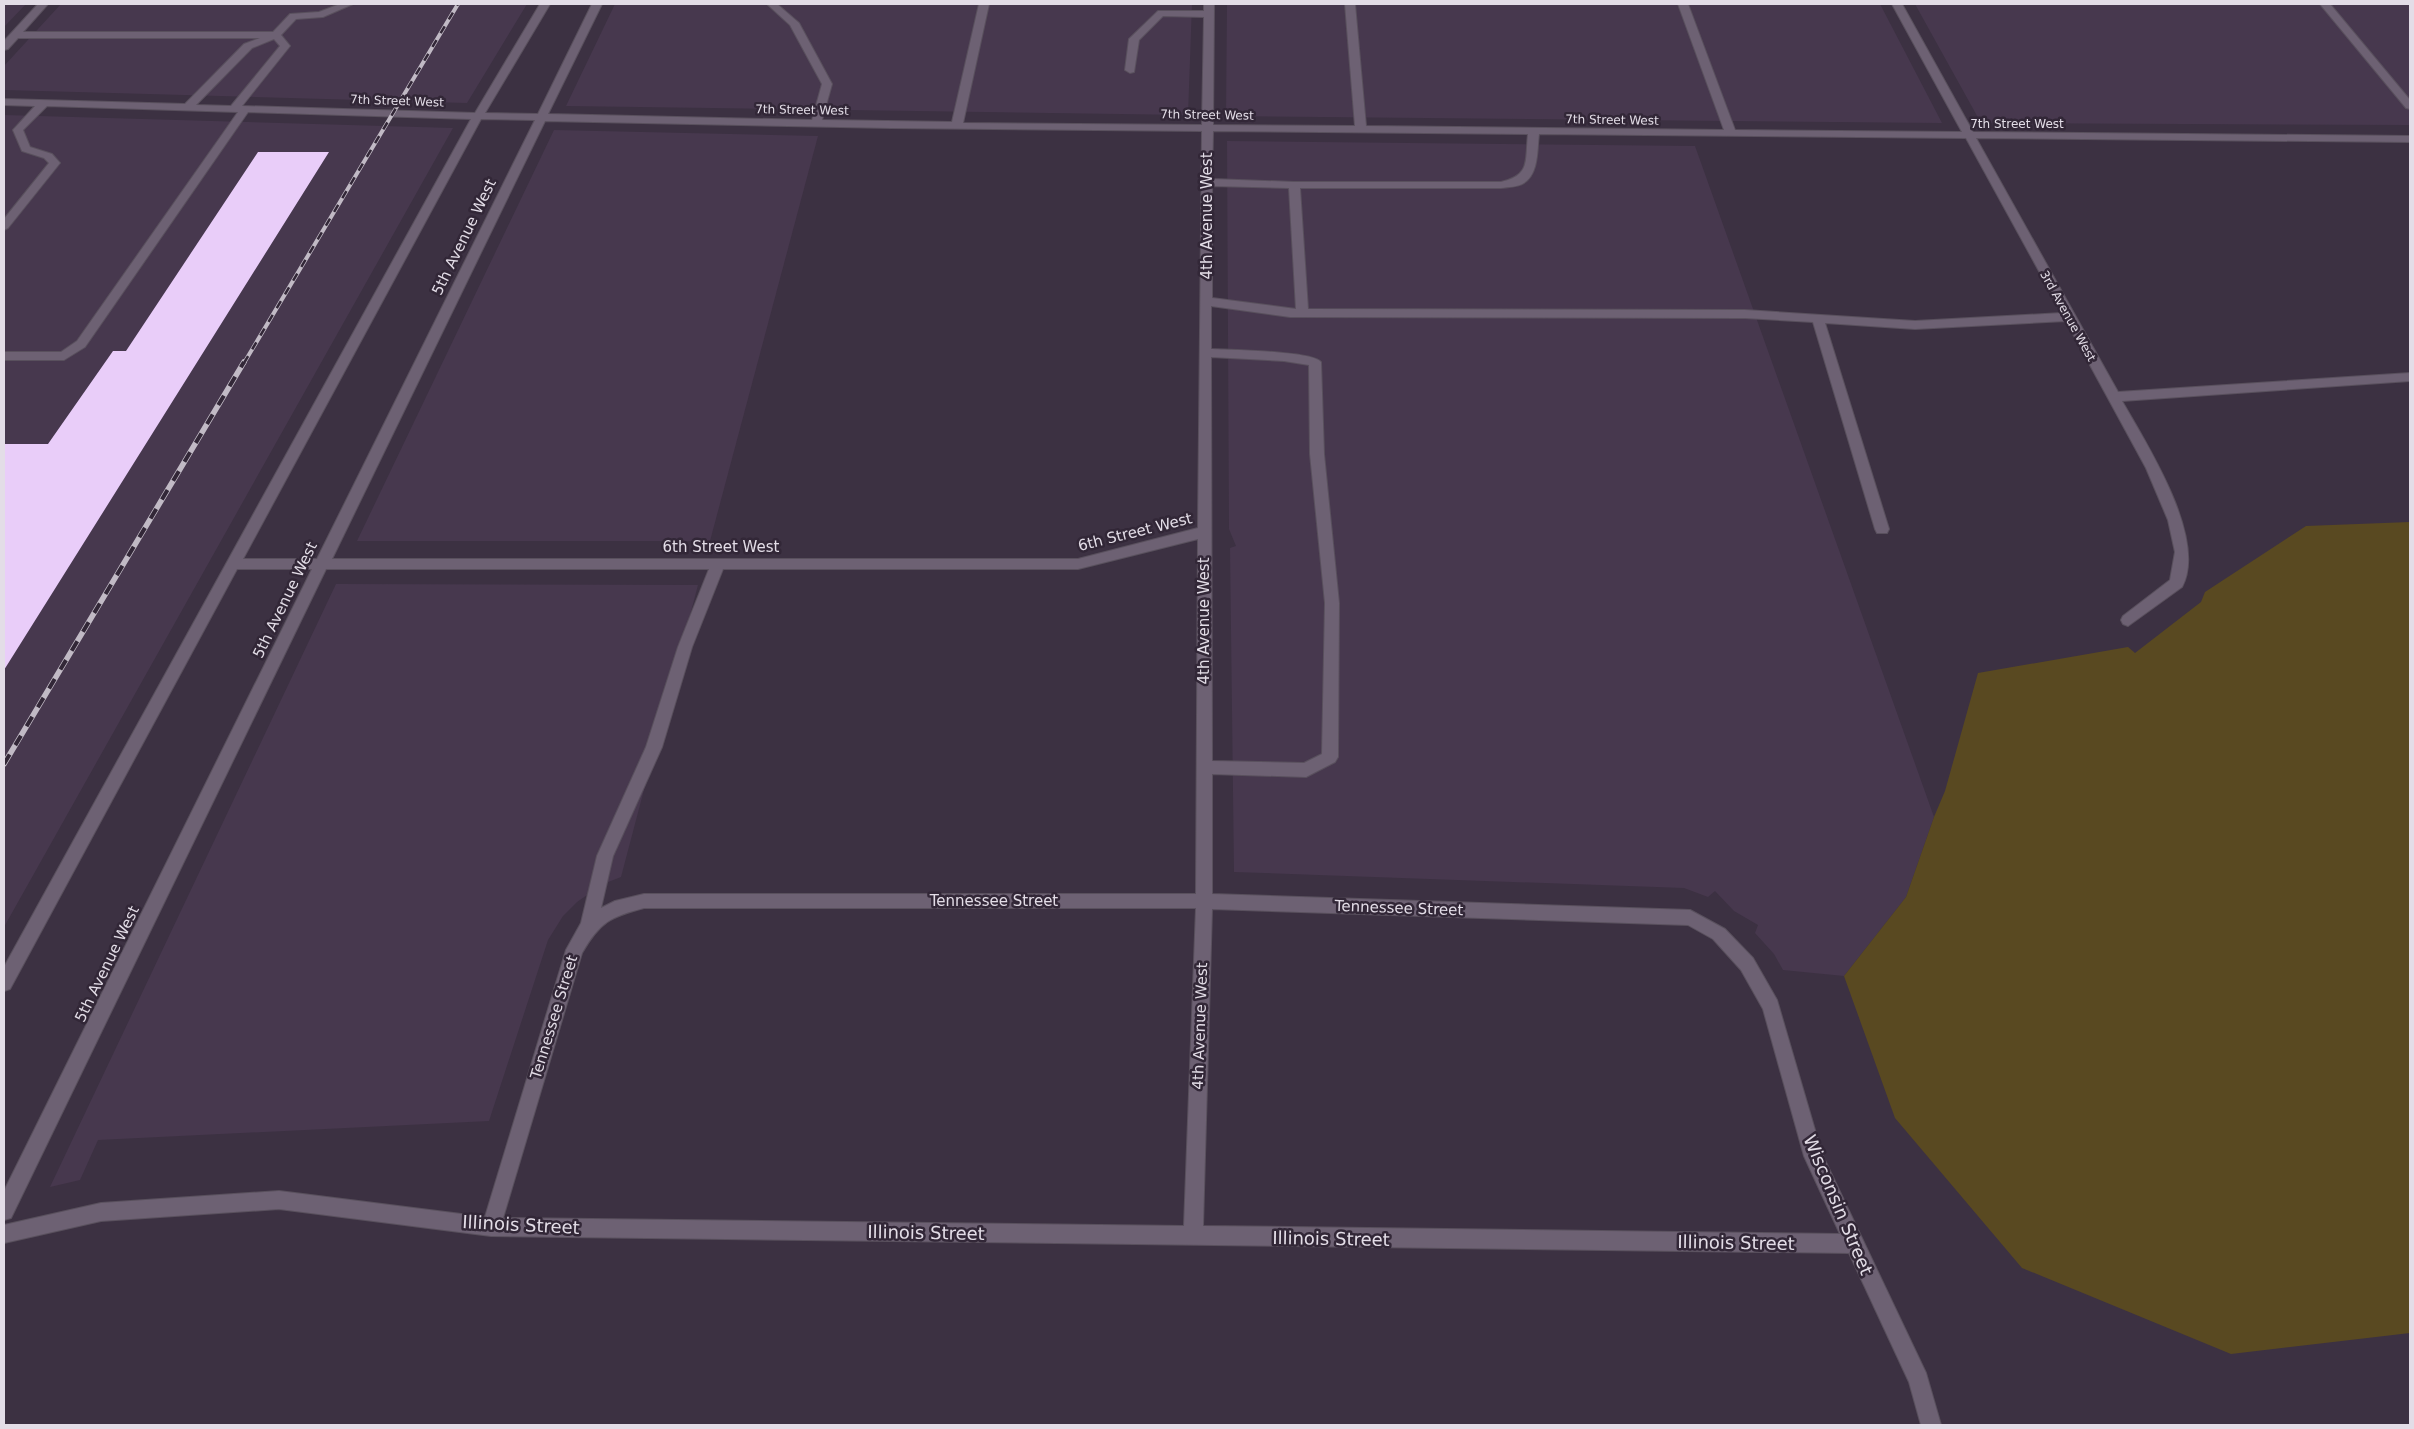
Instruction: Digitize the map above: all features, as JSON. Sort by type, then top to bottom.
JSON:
[{"type":"street","points":[[4,47],[43,4]]},
{"type":"street","points":[[187,108],[248,46],[276,35],[301,4]]},
{"type":"street","points":[[293,16],[320,15],[348,4]]},
{"type":"street","points":[[4,983],[478,116],[545,4]]},
{"type":"street","name":"5th Avenue West","points":[[4,1212],[321,562],[597,4]]},
{"type":"street","points":[[772,4],[794,23],[827,84],[816,123]]},
{"type":"street","points":[[957,125],[984,4]]},
{"type":"street","points":[[1350,4],[1361,129]]},
{"type":"street","points":[[1683,4],[1731,133]]},
{"type":"street","name":"3rd Avenue West","points":[[1897,4],[2153,468],[2175,520],[2182,552],[2176,583],[2128,620]]},
{"type":"street","points":[[2324,4],[2410,106]]},
{"type":"street","points":[[1130,70],[1134,38],[1162,13],[1209,9]]},
{"type":"street","name":"4th Avenue West","points":[[1193,1237],[1204,902],[1205,353],[1209,9]]},
{"type":"street","points":[[15,35],[276,35]]},
{"type":"street","points":[[4,356],[64,356],[81,344],[284,46],[276,35]]},
{"type":"street","name":"7th Street West","points":[[4,102],[541,118],[816,123],[1534,132],[2410,139]]},
{"type":"street","points":[[4,226],[55,163],[48,156],[26,149],[18,130],[44,103]]},
{"type":"street","points":[[1207,182],[1294,185],[1501,185],[1520,181],[1529,171],[1534,132]]},
{"type":"street","points":[[1294,185],[1302,313]]},
{"type":"street","points":[[1206,301],[1302,313],[1745,314],[1915,325],[2069,317]]},
{"type":"street","points":[[1818,319],[1882,529]]},
{"type":"street","points":[[1204,767],[1306,770],[1330,757],[1332,603],[1317,454],[1315,362],[1284,357],[1205,353]]},
{"type":"street","points":[[2113,397],[2410,377]]},
{"type":"street","name":"6th Street West","points":[[233,564],[321,562],[1078,564],[1204,532]]},
{"type":"street","points":[[589,926],[605,856],[654,747],[685,647],[719,563]]},
{"type":"street","name":"Tennessee Street","points":[[491,1227],[574,950],[589,926],[616,908],[644,902],[1204,902],[1690,918],[1719,934]]},
{"type":"street","name":"Wisconsin Street","points":[[1719,934],[1747,964],[1771,1006],[1813,1156],[1919,1380],[1932,1425]]},
{"type":"street","name":"Illinois Street","points":[[4,1234],[101,1212],[279,1200],[491,1227],[1853,1244]]},
{"type":"shaded area","points":[[4,4],[26,4],[4,27]]},
{"type":"shaded area","points":[[61,4],[527,4],[467,103],[4,90],[4,66]]},
{"type":"shaded area","points":[[615,4],[1192,4],[1188,115],[566,106]]},
{"type":"shaded area","points":[[1227,4],[1880,4],[1942,123],[1226,116]]},
{"type":"shaded area","points":[[1915,4],[2410,4],[2410,125],[1981,123]]},
{"type":"shaded area","points":[[4,115],[453,128],[4,927]]},
{"type":"shaded area","points":[[554,130],[818,136],[710,541],[357,541]]},
{"type":"shaded area","points":[[1227,141],[1695,146],[1934,817],[1906,897],[1844,976],[1783,970],[1774,954],[1755,933],[1758,925],[1734,911],[1715,891],[1708,897],[1684,888],[1234,872],[1230,548],[1236,546],[1229,529]]},
{"type":"shaded area","points":[[2410,522],[2410,1333],[2231,1354],[2022,1268],[1895,1118],[1844,976],[1906,897],[1945,791],[1978,673],[2128,647],[2135,653],[2201,602],[2205,592],[2306,526]]},
{"type":"shaded area","points":[[336,584],[698,585],[621,877],[603,884],[577,902],[563,916],[548,940],[489,1121],[98,1140],[80,1180],[50,1187]]},
{"type":"building","points":[[258,152],[329,152],[4,670],[4,444],[48,444],[113,351],[126,351]]},
{"type":"railway","points":[[244,363],[458,4]]},
{"type":"railway","points":[[4,764],[244,362]]}]
